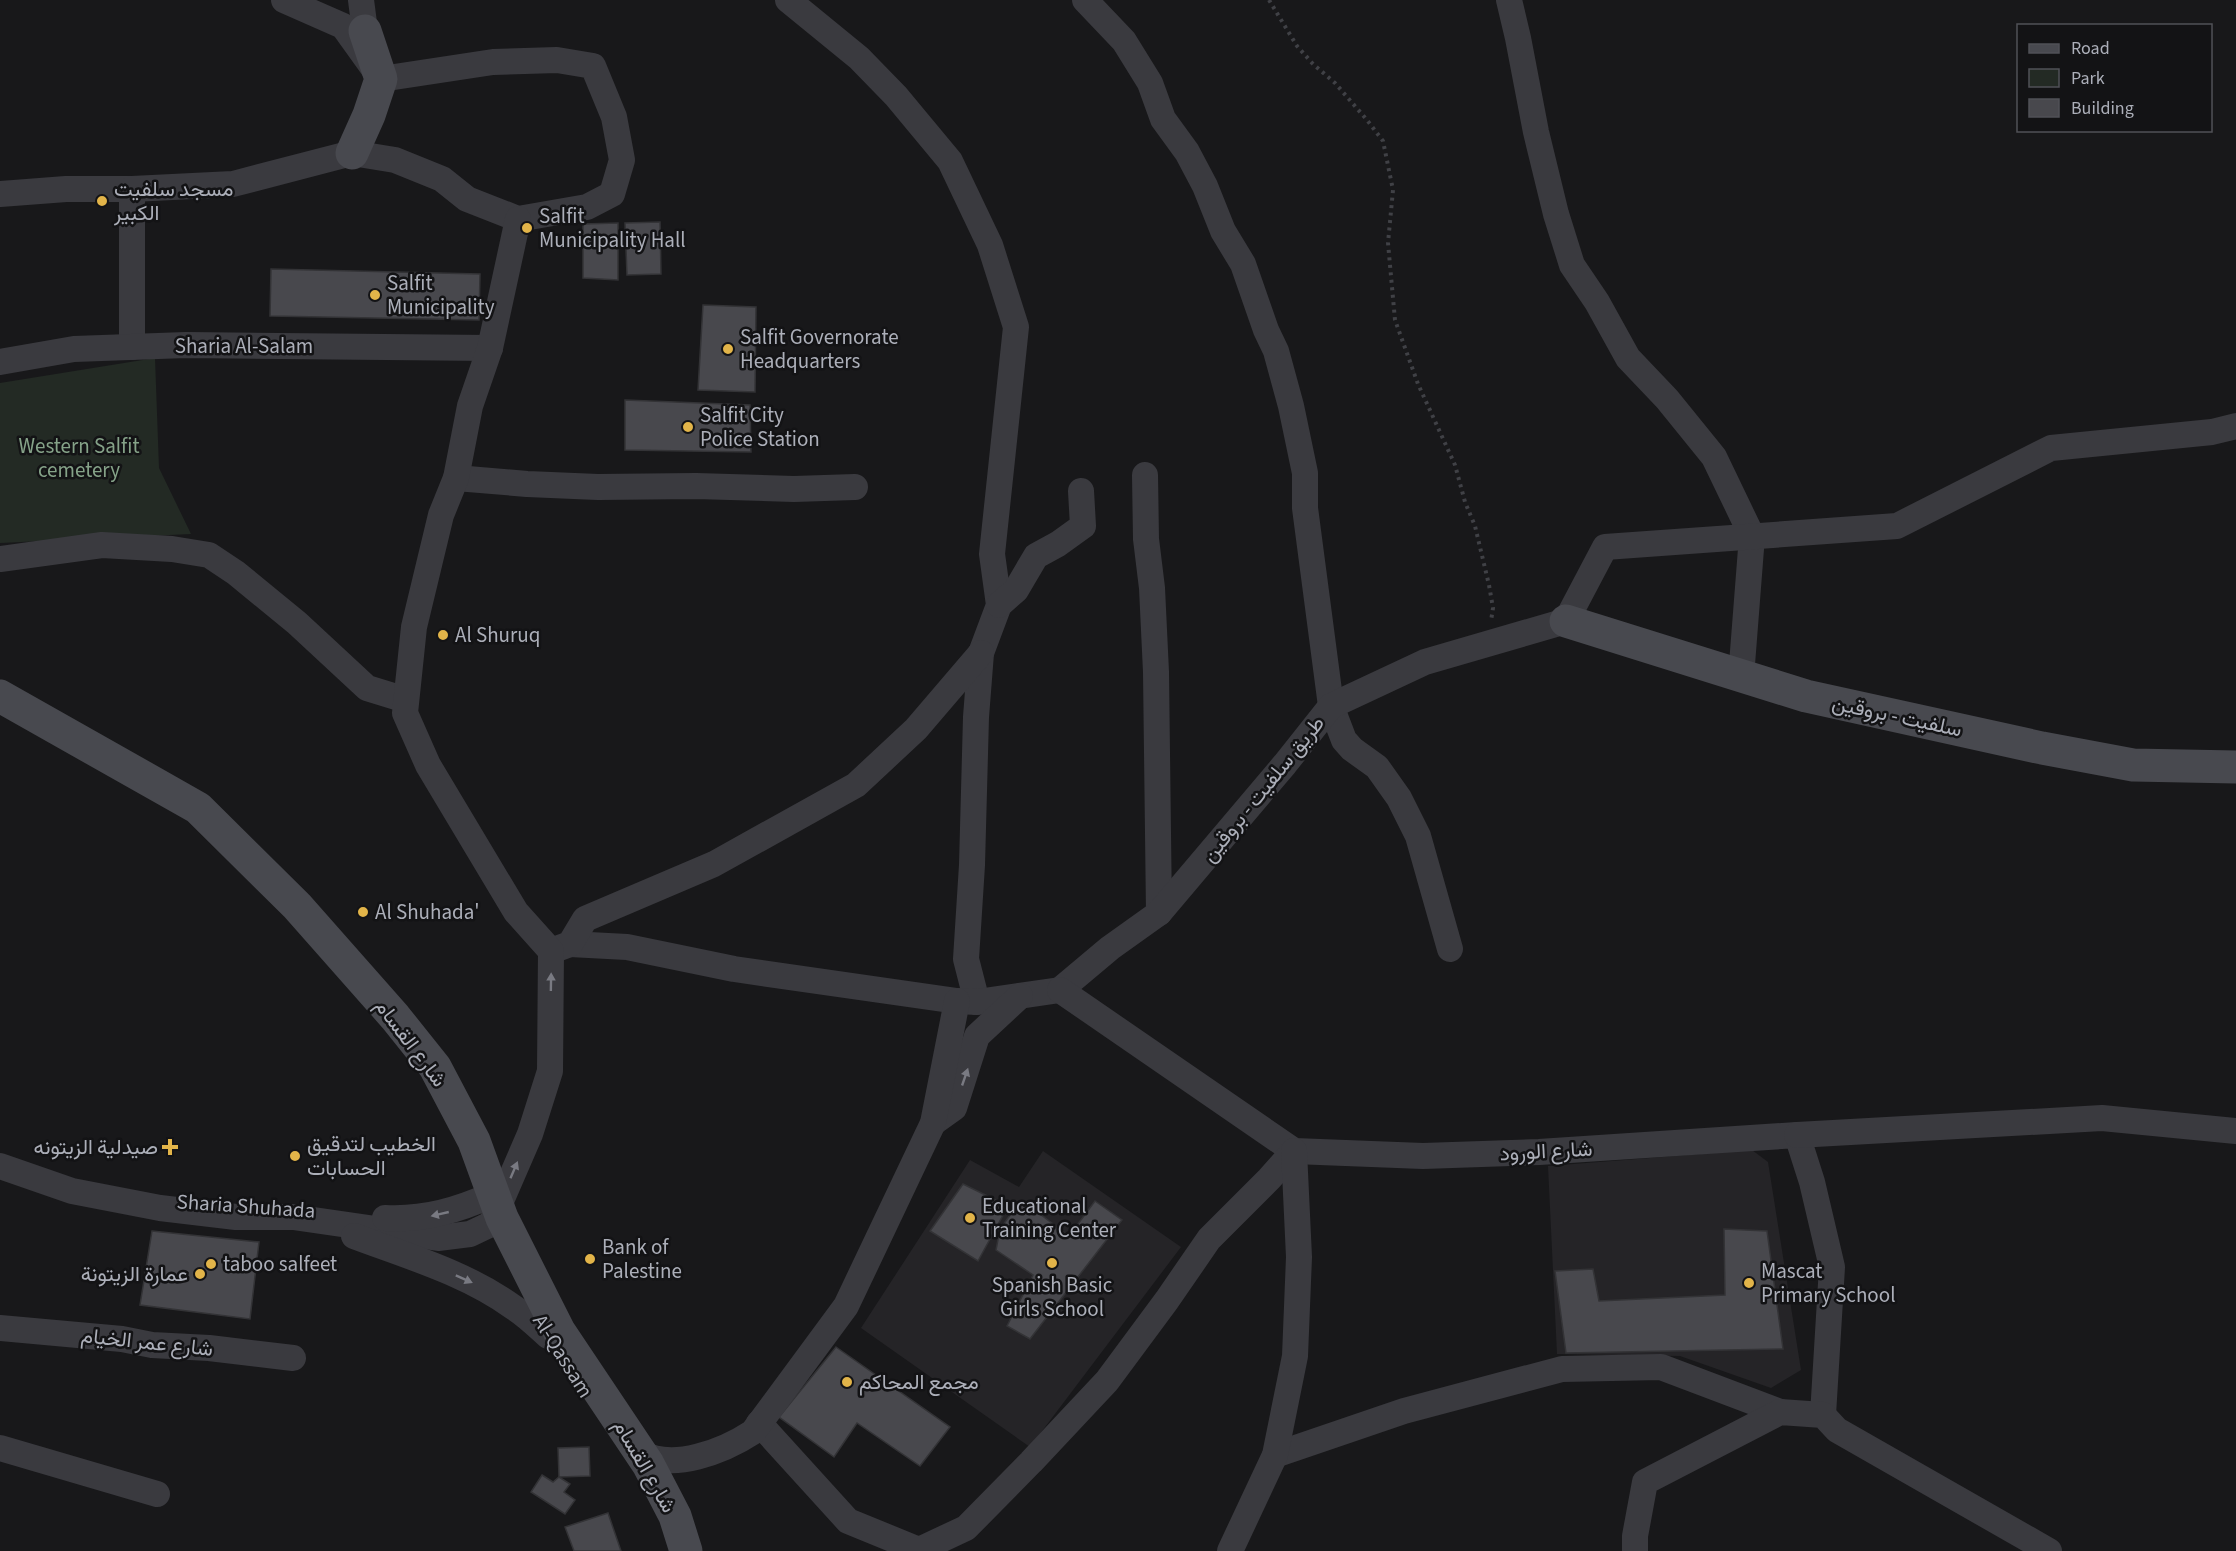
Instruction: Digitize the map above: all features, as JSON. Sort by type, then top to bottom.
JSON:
[{"type":"main road","points":[[352,153],[369,116],[381,79],[363,15]]},
{"type":"main road","name":"سلفيت - بروقين","points":[[1566,621],[1806,696],[2054,751],[2133,765],[2236,766]]},
{"type":"main road","name":"شارع القسام","points":[[0,696],[198,808],[297,906],[395,1017],[435,1067],[474,1141],[492,1206]]},
{"type":"main road","name":"شارع القسام","points":[[0,708],[102,764],[186,815],[289,914],[386,1024],[425,1073],[464,1146],[492,1206],[559,1331],[640,1452],[670,1506],[686,1551]]},
{"type":"main road","name":"Al-Qassam","points":[[492,1206],[548,1336],[635,1470],[661,1523],[668,1551]]},
{"type":"street","points":[[0,194],[66,189],[132,189],[233,184],[352,153],[395,160],[442,179],[467,199],[518,219],[587,207],[612,194],[622,160],[614,117],[593,66],[557,60],[493,62],[381,79],[343,26],[284,0]]},
{"type":"street","points":[[788,0],[859,58],[896,96],[950,161],[990,245],[1016,327],[992,554],[999,605]]},
{"type":"street","points":[[1084,0],[1124,41],[1150,83],[1163,119],[1187,152],[1205,186],[1223,231],[1243,264],[1266,330],[1276,351],[1291,406],[1305,473],[1305,508],[1331,706],[1344,740],[1352,749],[1377,767],[1404,807],[1418,836],[1450,949]]},
{"type":"street","points":[[1509,0],[1539,144],[1556,214],[1572,265],[1628,358],[1667,399],[1714,457],[1752,536],[1741,677]]},
{"type":"street","points":[[132,189],[132,347]]},
{"type":"street","points":[[518,219],[490,348],[470,406],[456,478],[441,515],[414,627],[405,713],[428,765],[516,912],[560,948],[627,947],[734,969],[967,1001],[1060,990],[1294,1151]]},
{"type":"street","name":"Sharia Al-Salam","points":[[0,362],[74,349],[132,347],[279,345],[490,348]]},
{"type":"street","points":[[1566,621],[1605,547],[1897,526],[2051,448],[2212,432],[2236,426]]},
{"type":"street","points":[[1145,475],[1146,538],[1152,588],[1156,672],[1159,913]]},
{"type":"street","points":[[456,478],[527,484],[597,486],[794,489],[855,487]]},
{"type":"street","points":[[640,1452],[669,1459],[703,1454],[741,1440],[753,1432],[846,1306],[933,1123],[967,1001],[966,959],[972,865],[976,717],[981,653],[999,605],[1016,590],[1036,556],[1083,526],[1081,491]]},
{"type":"street","points":[[0,559],[102,545],[172,549],[208,555],[236,573],[297,623],[367,688],[406,700]]},
{"type":"street","name":"طريق سلفيت - بروقين","points":[[1060,990],[1110,948],[1159,913],[1331,706],[1425,662],[1566,621]]},
{"type":"street","points":[[492,1206],[530,1134],[550,1071],[560,948],[585,919],[714,864],[856,785],[916,729],[981,653]]},
{"type":"street","points":[[933,1123],[954,1108],[977,1036],[1020,996]]},
{"type":"street","name":"شارع الورود","points":[[1294,1151],[1423,1156],[1539,1152],[2102,1118],[2236,1131]]},
{"type":"street","points":[[1797,1135],[1812,1182],[1832,1267],[1823,1415],[1836,1430],[2049,1551]]},
{"type":"street","points":[[759,1423],[848,1521],[920,1550],[966,1528],[1107,1381],[1209,1239],[1294,1151]]},
{"type":"street","points":[[1230,1551],[1275,1455],[1295,1356],[1299,1257],[1294,1151]]},
{"type":"street","name":"Sharia Shuhada","points":[[0,1158],[74,1184],[161,1200],[237,1209],[328,1211],[402,1219],[492,1206]]},
{"type":"street","name":"Sharia Shuhada","points":[[0,1166],[72,1191],[160,1208],[236,1217],[290,1217],[438,1238],[470,1234],[492,1206]]},
{"type":"street","points":[[290,1217],[325,1226],[473,1283],[512,1306],[548,1336]]},
{"type":"street","name":"شارع عمر الخيام","points":[[0,1328],[293,1358]]},
{"type":"street","points":[[1275,1455],[1404,1411],[1562,1369],[1661,1367],[1780,1412],[1823,1415]]},
{"type":"street","points":[[1635,1551],[1635,1536],[1645,1482],[1780,1412]]},
{"type":"street","points":[[0,1448],[157,1494]]},
{"type":"path","points":[[1269,0],[1297,45],[1313,64],[1335,83],[1383,141],[1393,190],[1388,243],[1395,320],[1418,384],[1455,465],[1465,502],[1475,526],[1493,609],[1490,632],[1496,641]]},
{"type":"shaded area","points":[[1752,1150],[1768,1162],[1801,1370],[1771,1388],[1680,1356],[1557,1354],[1548,1166]]},
{"type":"shaded area","points":[[1043,1151],[1181,1247],[1030,1447],[861,1328],[970,1160],[1019,1187]]},
{"type":"green space","name":"Western Salfit cemetery","points":[[155,358],[159,468],[191,534],[0,543],[0,383]]},
{"type":"building","points":[[660,222],[661,274],[627,275],[625,223]]},
{"type":"building","points":[[618,223],[618,280],[583,278],[583,224]]},
{"type":"building","name":"Salfit Municipality","points":[[271,269],[480,274],[479,320],[270,316]]},
{"type":"building","name":"Salfit Governorate Headquarters","points":[[703,305],[756,307],[755,392],[698,390]]},
{"type":"building","name":"Salfit City Police Station","points":[[625,400],[750,405],[751,452],[625,450]]},
{"type":"building","name":"Educational Training Center","points":[[963,1184],[1008,1206],[978,1261],[930,1231]]},
{"type":"building","name":"Spanish Basic Girls School","points":[[1095,1201],[1122,1220],[1030,1339],[1007,1326],[1033,1275],[996,1250],[1000,1229],[1013,1211],[1024,1202],[1069,1236]]},
{"type":"building","name":"Mascat Primary School","points":[[1724,1229],[1767,1231],[1783,1349],[1566,1353],[1555,1271],[1593,1269],[1599,1301],[1725,1295]]},
{"type":"building","name":"عمارة الزيتونة","points":[[152,1231],[259,1242],[250,1319],[140,1305]]},
{"type":"building","name":"مجمع المحاكم","points":[[836,1347],[950,1427],[920,1466],[857,1423],[834,1457],[779,1417]]},
{"type":"building","points":[[589,1447],[590,1476],[559,1477],[558,1448]]},
{"type":"building","points":[[542,1475],[553,1482],[559,1477],[570,1484],[564,1492],[575,1500],[565,1514],[531,1492]]},
{"type":"building","points":[[608,1513],[621,1551],[574,1551],[565,1527]]},
{"type":"place","name":"مسجد سلفيت الكبير","points":[[102,201]]},
{"type":"place","name":"Salfit Municipality Hall","points":[[527,228]]},
{"type":"place","name":"Salfit Municipality","points":[[375,295]]},
{"type":"place","name":"Salfit Governorate Headquarters","points":[[728,349]]},
{"type":"place","name":"Salfit City Police Station","points":[[688,427]]},
{"type":"place","name":"Al Shuruq","points":[[443,635]]},
{"type":"place","name":"Al Shuhada'","points":[[363,912]]},
{"type":"place","name":"صيدلية الزيتونه","points":[[170,1147]]},
{"type":"place","name":"الخطيب لتدقيق الحسابات","points":[[295,1156]]},
{"type":"place","name":"Educational Training Center","points":[[970,1218]]},
{"type":"place","name":"Bank of Palestine","points":[[590,1259]]},
{"type":"place","name":"Spanish Basic Girls School","points":[[1052,1263]]},
{"type":"place","name":"taboo salfeet","points":[[211,1264]]},
{"type":"place","name":"عمارة الزيتونة","points":[[200,1274]]},
{"type":"place","name":"Mascat Primary School","points":[[1749,1283]]},
{"type":"place","name":"مجمع المحاكم","points":[[847,1382]]}]
